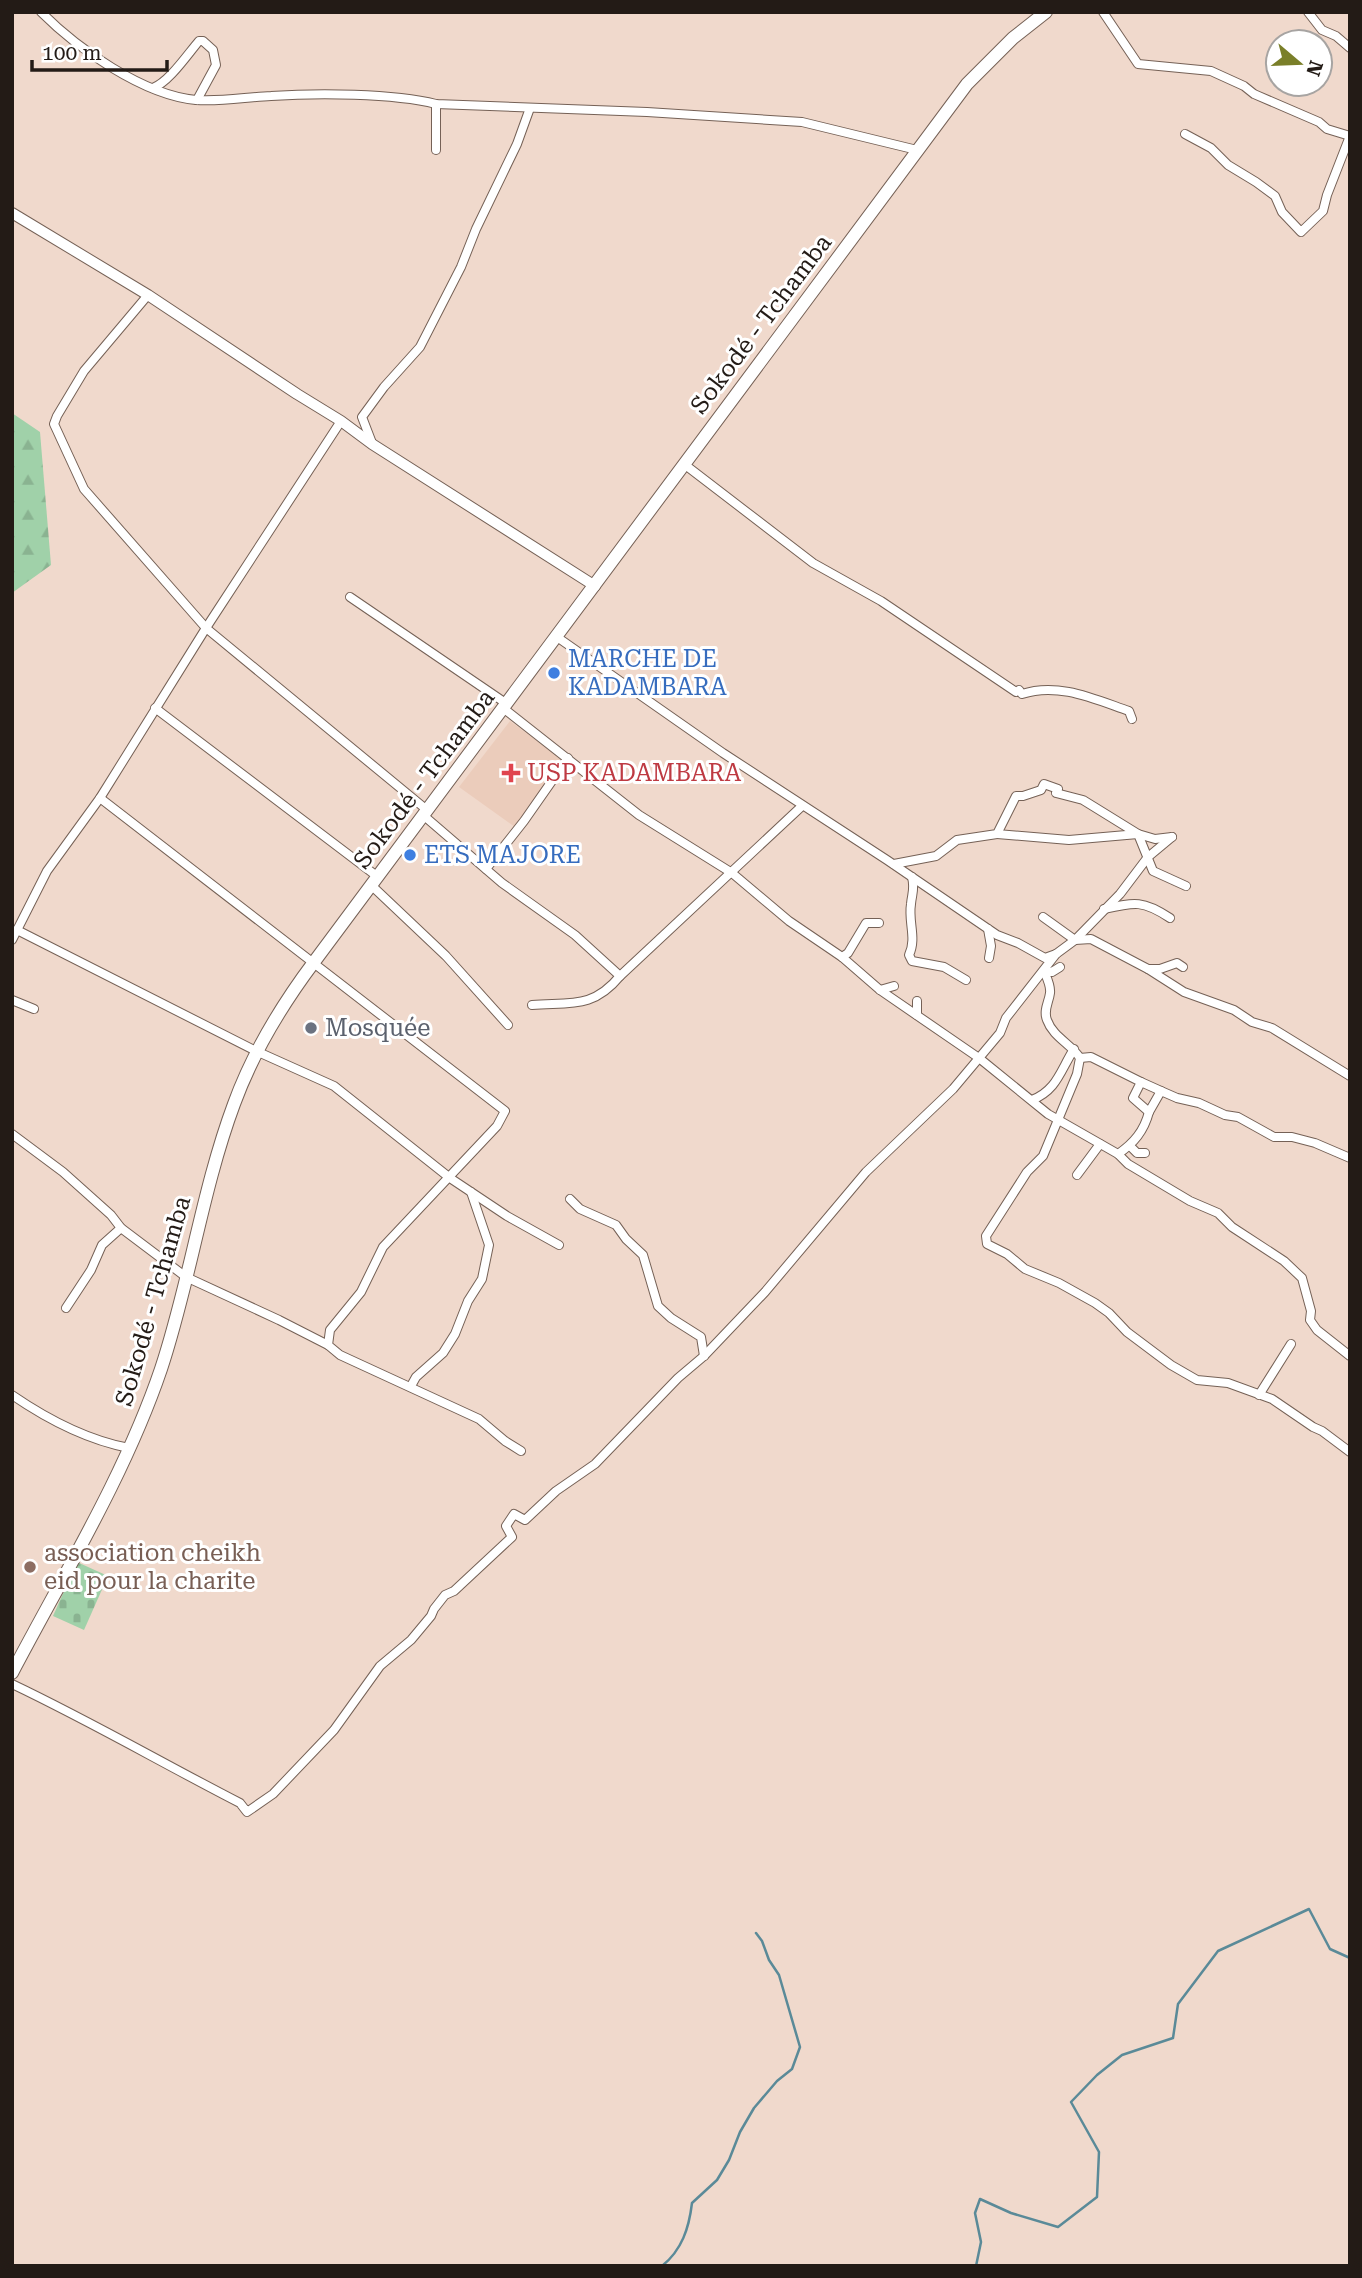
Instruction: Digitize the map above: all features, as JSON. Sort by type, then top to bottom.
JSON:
[{"type":"main road","name":"Sokodé - Tchamba","points":[[12,1673],[16,1658],[129,1448],[161,1368],[223,1134],[256,1052],[284,1003],[917,150],[980,69],[1043,13]]},
{"type":"main road","points":[[12,213],[148,295],[372,444],[595,586]]},
{"type":"street","points":[[41,12],[91,55],[162,93],[197,100],[282,95],[327,96],[802,122],[917,150]]},
{"type":"street","points":[[1103,12],[1138,64],[1211,71],[1244,86],[1254,94],[1319,122],[1327,129],[1350,136],[1326,195],[1323,211],[1301,232],[1282,212],[1275,196],[1228,165],[1211,148],[1185,134]]},
{"type":"street","points":[[1307,12],[1322,30],[1336,36],[1350,48]]},
{"type":"street","points":[[153,89],[161,85],[199,41],[203,41],[213,50],[216,65],[197,100]]},
{"type":"street","points":[[436,104],[436,150]]},
{"type":"street","points":[[372,444],[362,417],[384,387],[420,347],[461,267],[517,144],[530,108]]},
{"type":"street","points":[[148,295],[84,371],[54,424],[84,489],[206,628],[425,813],[486,869],[575,935],[620,976]]},
{"type":"street","points":[[12,940],[47,871],[100,798],[206,628],[341,421]]},
{"type":"street","points":[[684,464],[813,563],[881,601],[1016,692],[1019,690],[1022,694],[1038,689],[1072,691],[1129,710],[1132,719]]},
{"type":"street","points":[[350,597],[505,706],[639,814],[732,873],[789,921],[842,957],[880,990],[979,1058],[1058,1119],[1118,1154],[1128,1164],[1189,1201],[1218,1213],[1232,1227],[1284,1261],[1302,1278],[1311,1311],[1310,1320],[1317,1330],[1350,1356]]},
{"type":"street","points":[[557,637],[802,806],[894,864],[997,935],[1045,958],[1056,954],[1075,940],[1120,894],[1147,857],[1172,837],[1155,839],[1138,834],[1083,800],[1056,793],[1058,789],[1044,784],[1041,790],[1016,796],[996,834]]},
{"type":"street","points":[[155,708],[374,881],[508,1025]]},
{"type":"street","points":[[486,869],[568,758]]},
{"type":"street","points":[[100,798],[505,1111],[497,1126],[383,1247],[361,1292],[330,1330],[328,1345]]},
{"type":"street","points":[[533,1005],[581,1004],[599,997],[802,806]]},
{"type":"street","points":[[894,864],[936,856],[957,841],[996,834],[1069,840],[1138,834]]},
{"type":"street","points":[[1138,834],[1153,871],[1186,886]]},
{"type":"street","points":[[912,877],[915,889],[910,905],[914,945],[909,955],[912,961],[944,967],[966,981]]},
{"type":"street","points":[[1104,909],[1145,903],[1170,918]]},
{"type":"street","points":[[1043,917],[1075,940],[1091,939],[1148,969],[1184,992],[1234,1010],[1252,1022],[1272,1028],[1350,1076]]},
{"type":"street","points":[[842,957],[848,954],[866,923],[879,923]]},
{"type":"street","points":[[988,929],[991,946],[989,958]]},
{"type":"street","points":[[17,930],[256,1052],[334,1086],[450,1178],[507,1216],[559,1245]]},
{"type":"street","points":[[12,1684],[240,1803],[247,1812],[274,1794],[334,1730],[380,1666],[411,1640],[445,1595],[454,1591],[512,1537],[506,1525],[514,1514],[525,1520],[556,1491],[595,1464],[765,1292],[866,1172],[953,1089],[1000,1033],[1006,1018],[1056,954]]},
{"type":"street","points":[[1148,969],[1160,969],[1177,963],[1183,967]]},
{"type":"street","points":[[1044,971],[1052,972],[1060,967]]},
{"type":"street","points":[[1044,971],[1051,989],[1045,1012],[1048,1022],[1060,1039],[1074,1049],[1080,1058],[1077,1074],[1043,1156],[1027,1172],[986,1236],[987,1244],[1007,1254],[1025,1269],[1095,1303],[1127,1332],[1171,1365],[1197,1380],[1228,1383],[1272,1399],[1350,1452]]},
{"type":"street","points":[[880,990],[894,986]]},
{"type":"street","points":[[12,1000],[34,1009]]},
{"type":"street","points":[[917,1002],[917,1016]]},
{"type":"street","points":[[1032,1100],[1046,1094],[1074,1049]]},
{"type":"street","points":[[1080,1058],[1091,1057],[1177,1098],[1238,1117],[1274,1137],[1292,1137],[1315,1143],[1350,1158]]},
{"type":"street","points":[[1141,1082],[1133,1098],[1149,1112]]},
{"type":"street","points":[[1118,1154],[1130,1146],[1145,1127],[1149,1112],[1161,1091]]},
{"type":"street","points":[[12,1134],[63,1172],[111,1215],[121,1228],[186,1277],[279,1320],[328,1345],[340,1355],[480,1419],[505,1441],[522,1451]]},
{"type":"street","points":[[1077,1175],[1100,1144]]},
{"type":"street","points":[[1130,1146],[1137,1153],[1145,1153]]},
{"type":"street","points":[[411,1386],[416,1377],[443,1353],[455,1334],[468,1301],[482,1279],[489,1245],[471,1192]]},
{"type":"street","points":[[570,1199],[580,1209],[616,1225],[626,1240],[643,1255],[658,1306],[701,1338],[704,1356]]},
{"type":"street","points":[[66,1308],[91,1270],[102,1245],[121,1228]]},
{"type":"street","points":[[1259,1395],[1291,1344]]},
{"type":"street","points":[[12,1395],[35,1411],[95,1439],[129,1448]]},
{"type":"shaded area","name":"USP KADAMBARA","points":[[510,721],[563,760],[515,827],[459,787]]},
{"type":"green space","points":[[12,413],[40,432],[51,565],[12,593]]},
{"type":"green space","points":[[77,1562],[108,1576],[84,1630],[53,1616]]},
{"type":"waterway","points":[[976,2266],[981,2242],[975,2213],[980,2199],[1011,2213],[1058,2227],[1097,2197],[1099,2152],[1071,2102],[1097,2075],[1122,2055],[1173,2038],[1178,2004],[1218,1951],[1309,1909],[1330,1949],[1350,1958]]},
{"type":"waterway","points":[[662,2266],[675,2253],[683,2238],[692,2203],[717,2180],[754,2108],[777,2081],[792,2069],[800,2047],[779,1975],[756,1933]]},
{"type":"place","name":"MARCHE DE KADAMBARA","points":[[554,673]]},
{"type":"place","name":"USP KADAMBARA","points":[[511,773]]},
{"type":"place","name":"ETS MAJORE","points":[[410,855]]},
{"type":"place","name":"Mosquée","points":[[311,1028]]},
{"type":"place","name":"association cheikh eid pour la charite","points":[[30,1567]]}]
